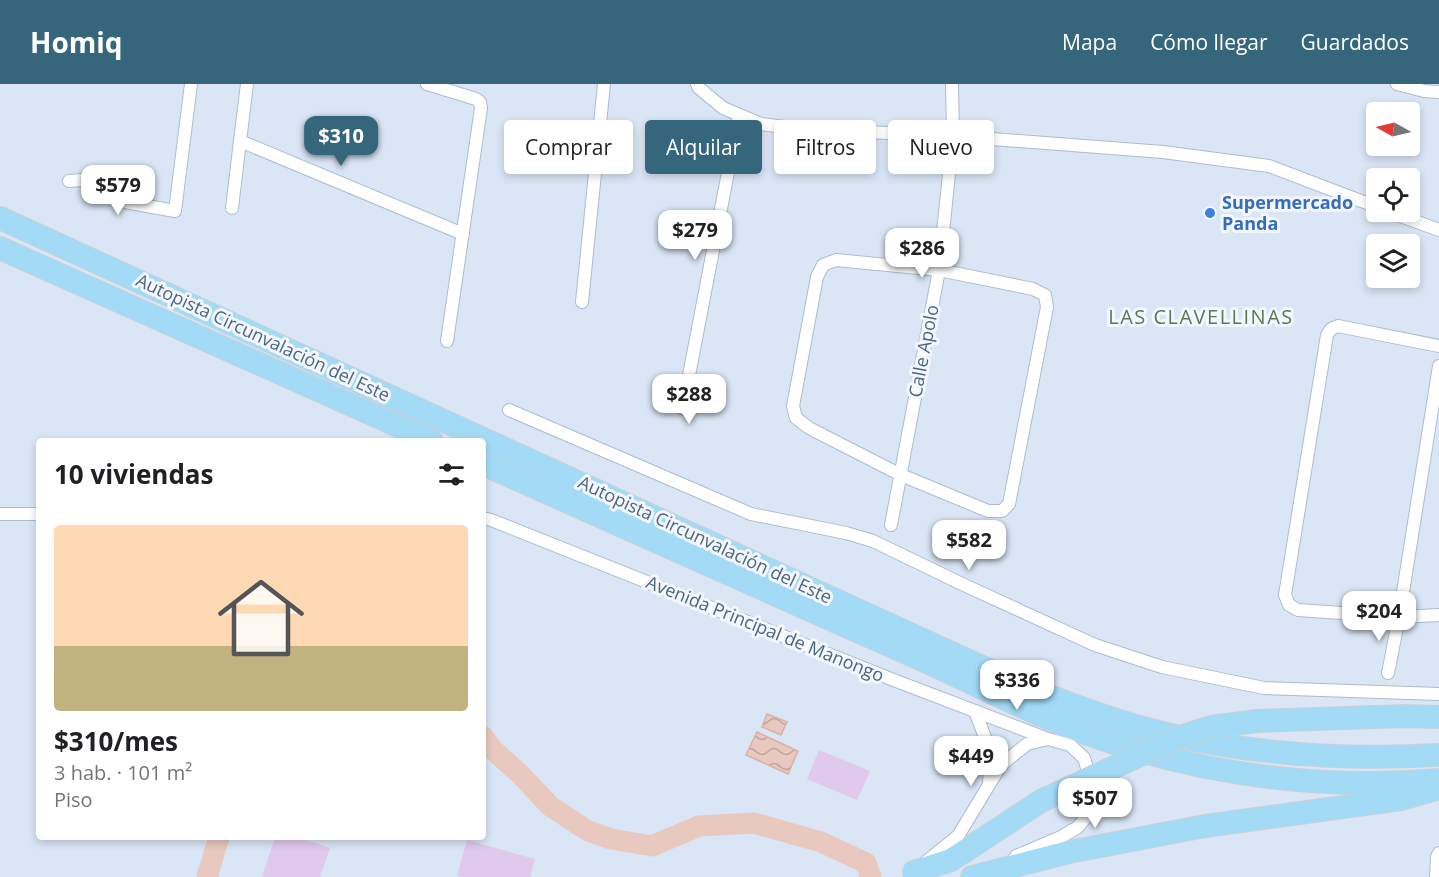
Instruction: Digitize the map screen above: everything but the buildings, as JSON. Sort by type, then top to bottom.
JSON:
[{"type":"highway","name":"Autopista Circunvalación del Este","points":[[0,218],[481,438]]},
{"type":"highway","name":"Autopista Circunvalación del Este","points":[[0,248],[425,438]]},
{"type":"highway","name":"Autopista Circunvalación del Este","points":[[486,440],[1028,688],[1135,725],[1241,748],[1281,753],[1439,755]]},
{"type":"highway","name":"Autopista Circunvalación del Este","points":[[486,465],[1022,707],[1095,737],[1170,759],[1249,774],[1330,782],[1439,780]]},
{"type":"highway","points":[[910,874],[951,860],[1041,801],[1177,738],[1211,727],[1257,721],[1439,717]]},
{"type":"highway","points":[[972,877],[1070,852],[1205,826],[1401,799],[1439,789]]},
{"type":"street","points":[[69,181],[83,180],[95,183],[111,190],[124,202],[175,211],[191,84]]},
{"type":"street","points":[[232,208],[247,84]]},
{"type":"street","points":[[427,84],[480,102],[481,108],[447,341]]},
{"type":"street","points":[[582,302],[604,84]]},
{"type":"street","points":[[698,84],[699,88],[723,108],[761,124],[800,129],[888,133]]},
{"type":"street","name":"Calle Apolo","points":[[952,84],[953,120]]},
{"type":"street","points":[[1397,84],[1424,91],[1439,92]]},
{"type":"street","points":[[686,391],[739,115]]},
{"type":"street","points":[[994,139],[1163,152],[1269,166],[1366,203]]},
{"type":"street","points":[[240,141],[462,234]]},
{"type":"street","name":"Calle Apolo","points":[[891,525],[939,270],[949,174]]},
{"type":"street","points":[[1416,222],[1439,231]]},
{"type":"street","points":[[836,260],[939,270],[1033,289],[1045,295],[1047,307],[1009,504],[1002,511],[988,511],[901,475],[809,428],[796,418],[793,406],[817,277],[823,265],[836,260]]},
{"type":"street","points":[[1439,346],[1338,326],[1331,329],[1327,335],[1286,595],[1289,605],[1298,610],[1399,616],[1439,615]]},
{"type":"street","points":[[1388,673],[1439,366]]},
{"type":"street","points":[[509,410],[751,514],[846,533],[873,541],[1095,645],[1162,667],[1264,688],[1439,694]]},
{"type":"street","points":[[0,514],[36,514]]},
{"type":"street","name":"Avenida Principal de Manongo","points":[[486,519],[975,711],[1070,746],[1084,758],[1095,794],[1090,812],[1078,827],[1061,837],[968,877]]},
{"type":"street","points":[[975,711],[992,756],[989,787]]},
{"type":"street","points":[[910,874],[958,836],[1001,765],[1027,744],[1048,739]]},
{"type":"street","points":[[1436,877],[1439,853]]},
{"type":"shaded area","points":[[0,84],[1439,84],[1439,877],[0,877]]},
{"type":"shaded area","points":[[819,750],[870,771],[857,800],[807,779]]},
{"type":"shaded area","points":[[274,840],[306,840],[330,848],[320,877],[262,877]]},
{"type":"shaded area","points":[[467,840],[535,859],[530,877],[457,876]]},
{"type":"water","points":[[767,714],[787,722],[781,735],[762,727]]},
{"type":"water","points":[[757,732],[798,751],[788,774],[746,755]]},
{"type":"waterway","points":[[486,740],[493,750],[550,806],[588,831],[611,839],[652,846],[699,826],[754,823],[821,842],[866,863],[871,877]]},
{"type":"waterway","points":[[207,877],[218,840]]},
{"type":"place","name":"Supermercado Panda","points":[[1210,213]]},
{"type":"district","name":"LAS CLAVELLINAS","points":[[1201,317]]}]
